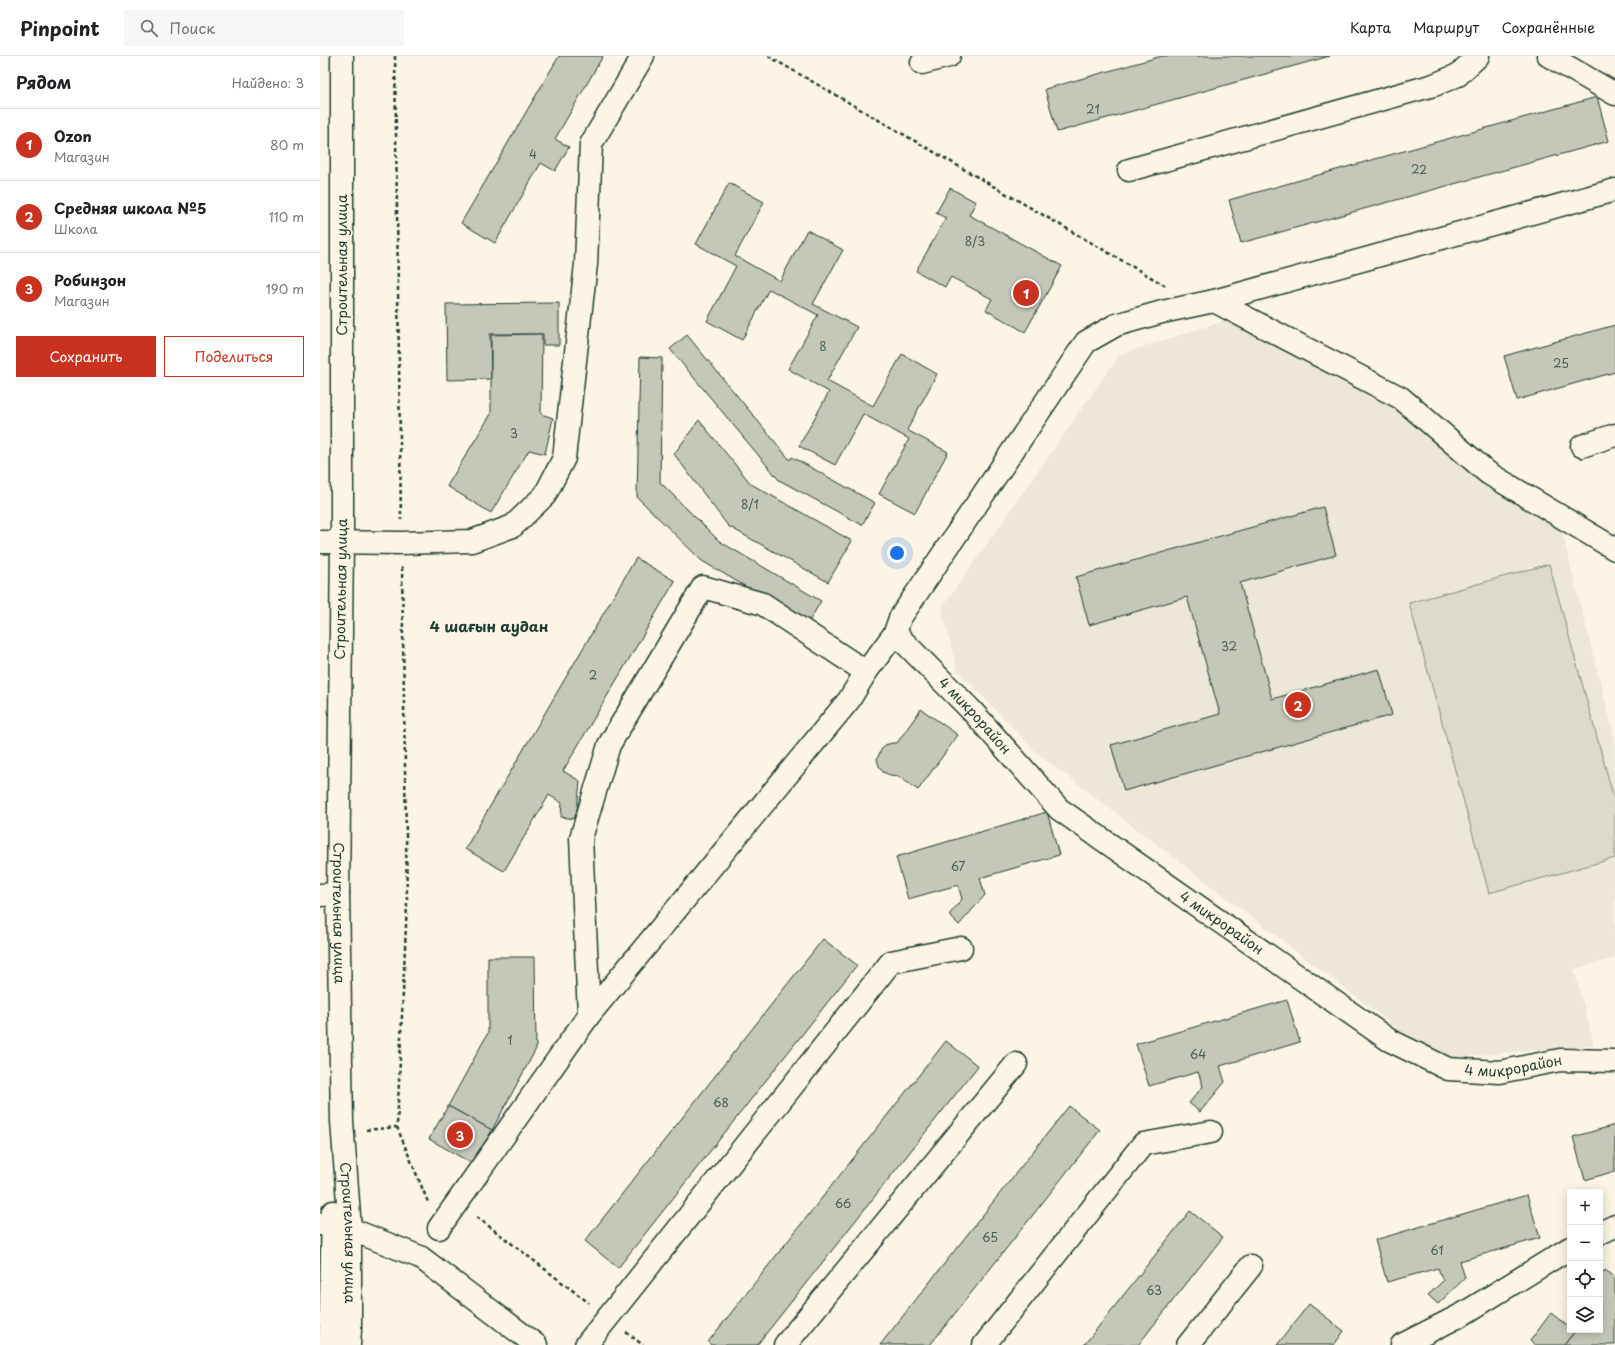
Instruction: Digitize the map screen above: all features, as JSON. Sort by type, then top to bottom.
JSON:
[{"type":"street","name":"Строительная улица","points":[[330,1345],[334,1227],[342,1127],[329,895],[342,542],[342,56]]},
{"type":"street","points":[[320,542],[401,543],[472,541],[513,526],[545,495],[564,458],[586,264],[591,144],[643,56]]},
{"type":"street","points":[[922,63],[948,56]]},
{"type":"street","points":[[1129,170],[1434,85],[1458,75],[1478,56]]},
{"type":"street","points":[[1549,56],[1615,94]]},
{"type":"street","points":[[439,1228],[589,1015],[849,700],[866,672],[895,633],[900,618],[1086,342],[1116,325],[1162,312],[1214,301],[1615,190]]},
{"type":"street","points":[[1214,301],[1401,398],[1488,473],[1615,549]]},
{"type":"street","points":[[1582,446],[1615,436]]},
{"type":"street","points":[[589,1015],[581,838],[609,744],[703,587],[763,604],[866,672]]},
{"type":"street","name":"4 микрорайон","points":[[895,633],[972,711],[1059,808],[1389,1040],[1448,1069],[1499,1072],[1560,1060],[1615,1061]]},
{"type":"street","points":[[586,1345],[891,962],[960,948]]},
{"type":"street","points":[[784,1345],[1016,1064]]},
{"type":"street","points":[[984,1345],[1143,1144],[1211,1132]]},
{"type":"street","points":[[1603,1232],[1615,1226]]},
{"type":"street","name":"Строительная улица","points":[[334,1227],[350,1328],[349,1345]]},
{"type":"street","points":[[334,1227],[420,1257],[523,1341]]},
{"type":"street","points":[[1402,1345],[1463,1314],[1567,1250]]},
{"type":"street","points":[[1188,1345],[1251,1266]]},
{"type":"path","points":[[395,56],[407,903],[397,1126],[439,1228]]},
{"type":"path","points":[[768,56],[1171,288]]},
{"type":"path","points":[[342,1127],[397,1126]]},
{"type":"path","points":[[457,1202],[643,1345]]},
{"type":"shaded area","points":[[1236,317],[1406,405],[1559,520],[1615,740],[1615,958],[1574,969],[1594,1045],[1437,1059],[1036,752],[957,670],[942,608],[1120,354]]},
{"type":"shaded area","points":[[1549,564],[1615,802],[1615,858],[1489,893],[1409,603]]},
{"type":"building","points":[[559,56],[603,56],[555,139],[569,147],[555,171],[541,163],[495,243],[461,223]]},
{"type":"building","points":[[1162,56],[1330,56],[1057,132],[1045,89]]},
{"type":"building","points":[[1597,97],[1609,141],[1241,243],[1229,200]]},
{"type":"building","points":[[729,183],[764,202],[735,256],[780,281],[807,230],[843,250],[813,304],[857,327],[827,381],[873,406],[902,354],[937,374],[907,430],[948,452],[915,513],[879,494],[909,439],[863,414],[835,465],[799,446],[829,392],[788,369],[818,315],[769,289],[742,340],[707,321],[736,266],[696,244]]},
{"type":"building","points":[[950,188],[976,202],[969,215],[1062,266],[1025,332],[986,310],[992,299],[951,277],[945,287],[916,271],[946,218],[936,213]]},
{"type":"building","points":[[559,303],[559,345],[543,345],[543,334],[490,334],[491,379],[447,380],[446,304]]},
{"type":"building","points":[[1615,325],[1615,372],[1517,400],[1504,356]]},
{"type":"building","points":[[542,334],[541,414],[553,418],[545,454],[529,450],[491,513],[447,486],[491,414],[491,335]]},
{"type":"building","points":[[687,335],[790,460],[792,457],[875,503],[862,525],[779,480],[670,349]]},
{"type":"building","points":[[640,357],[662,358],[660,482],[719,541],[821,601],[808,623],[702,561],[637,497]]},
{"type":"building","points":[[699,420],[751,484],[852,541],[828,582],[728,526],[674,454]]},
{"type":"building","points":[[1323,507],[1336,555],[1240,583],[1272,699],[1379,669],[1392,715],[1124,791],[1111,745],[1220,714],[1187,597],[1089,625],[1076,577]]},
{"type":"building","points":[[636,558],[675,581],[563,771],[580,781],[576,819],[561,817],[562,803],[549,795],[504,871],[465,849]]},
{"type":"building","points":[[921,709],[958,735],[918,790],[898,776],[883,772],[877,759],[885,745],[897,743]]},
{"type":"building","points":[[1047,812],[1059,855],[980,878],[985,895],[959,925],[949,915],[962,899],[958,885],[908,899],[896,857]]},
{"type":"building","points":[[823,939],[857,965],[618,1268],[585,1241]]},
{"type":"building","points":[[488,957],[535,957],[536,1049],[492,1130],[448,1106],[488,1033]]},
{"type":"building","points":[[1287,1000],[1300,1042],[1220,1066],[1225,1082],[1200,1112],[1189,1103],[1203,1086],[1198,1072],[1149,1086],[1136,1044]]},
{"type":"building","points":[[946,1041],[978,1066],[757,1345],[711,1345],[708,1342]]},
{"type":"building","points":[[448,1106],[492,1130],[473,1164],[429,1139]]},
{"type":"building","points":[[1069,1106],[1100,1130],[930,1345],[880,1345]]},
{"type":"building","points":[[1615,1125],[1615,1171],[1585,1180],[1573,1137]]},
{"type":"building","points":[[1527,1195],[1540,1238],[1460,1261],[1465,1278],[1438,1304],[1428,1295],[1443,1281],[1438,1268],[1387,1282],[1375,1240]]},
{"type":"building","points":[[1190,1211],[1223,1237],[1138,1345],[1084,1345]]},
{"type":"building","points":[[1605,1270],[1615,1278],[1615,1345],[1564,1345],[1574,1333],[1603,1333],[1603,1272]]},
{"type":"building","points":[[1309,1304],[1344,1331],[1334,1345],[1277,1345]]},
{"type":"building","points":[[1551,1313],[1567,1326],[1567,1333],[1573,1333],[1564,1345],[1535,1345],[1530,1341]]},
{"type":"place","name":"Ozon","points":[[1026,293]]},
{"type":"place","name":"Средняя школа №5","points":[[1298,705]]},
{"type":"place","name":"Робинзон","points":[[460,1135]]},
{"type":"district","name":"4 шағын аудан","points":[[489,627]]}]
